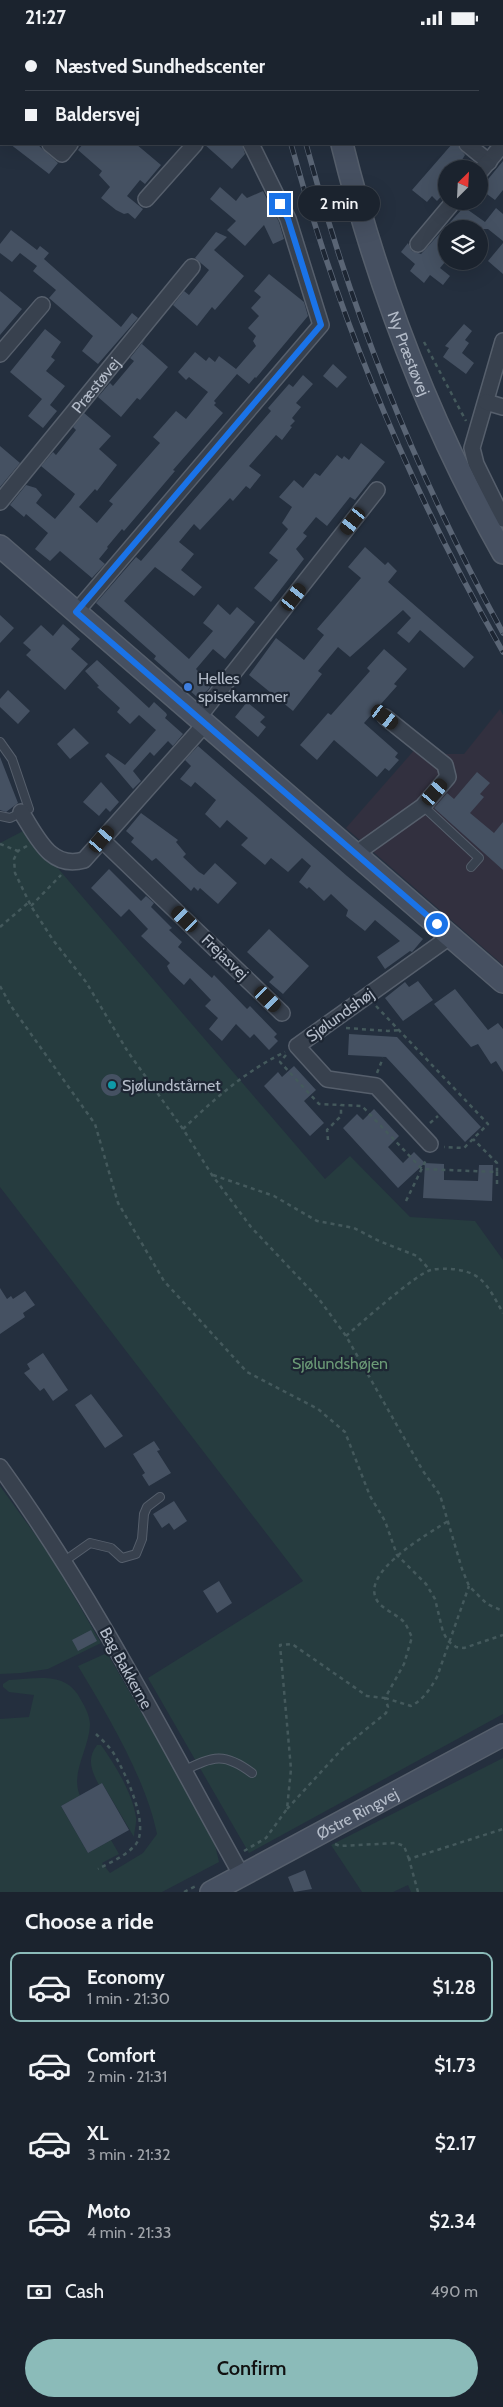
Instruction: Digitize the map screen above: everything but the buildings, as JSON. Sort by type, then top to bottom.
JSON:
[{"type":"street","points":[[51,145],[62,153],[69,145]]},
{"type":"street","points":[[146,199],[194,145]]},
{"type":"street","points":[[76,612],[321,325],[288,219],[251,145]]},
{"type":"street","name":"Ny Præstøvej","points":[[342,145],[376,262],[412,362],[445,438],[503,553]]},
{"type":"street","points":[[468,145],[479,160]]},
{"type":"street","points":[[488,162],[502,145]]},
{"type":"street","points":[[418,244],[446,210]]},
{"type":"street","name":"Præstøvej","points":[[0,502],[192,267]]},
{"type":"street","points":[[0,354],[42,305]]},
{"type":"street","points":[[503,341],[472,449],[476,464],[503,519]]},
{"type":"street","points":[[486,402],[503,407]]},
{"type":"street","points":[[21,812],[42,845],[61,861],[72,863],[84,860],[201,721],[377,491]]},
{"type":"street","points":[[0,546],[354,855],[503,981]]},
{"type":"street","points":[[354,855],[423,806],[448,777],[445,765],[385,717]]},
{"type":"street","name":"Frejasvej","points":[[102,839],[282,1013]]},
{"type":"street","name":"Sjølundshøj","points":[[430,1144],[376,1086],[327,1079],[297,1046],[451,936]]},
{"type":"street","name":"Bag Bakkerne","points":[[0,1467],[31,1510],[109,1636],[237,1868]]},
{"type":"street","name":"Østre Ringvej","points":[[211,1892],[237,1868],[326,1831],[503,1735]]},
{"type":"lane","points":[[0,742],[12,759],[29,809],[10,817],[0,816]]},
{"type":"lane","points":[[423,806],[479,858],[471,867]]},
{"type":"lane","points":[[63,1562],[90,1543],[111,1548],[122,1558],[136,1554],[142,1539],[144,1514],[147,1507],[160,1497]]},
{"type":"lane","points":[[184,1771],[203,1761],[226,1757],[238,1762],[252,1773]]},
{"type":"path","points":[[421,336],[461,415],[465,420],[479,426]]},
{"type":"path","points":[[0,845],[18,851]]},
{"type":"path","points":[[42,845],[26,846],[18,851],[14,859],[15,873],[31,906],[53,940],[86,981],[128,1052],[183,1129],[212,1175],[251,1227],[319,1299],[346,1335],[423,1471],[440,1495],[469,1586],[487,1603],[503,1611]]},
{"type":"path","points":[[31,906],[72,863]]},
{"type":"path","points":[[0,927],[29,902]]},
{"type":"path","points":[[0,986],[11,1005],[95,1124],[118,1203],[164,1281],[247,1372],[318,1409],[345,1432],[370,1496],[384,1521],[397,1555],[426,1584],[435,1599],[443,1632],[448,1641],[456,1647],[464,1648],[503,1635]]},
{"type":"path","points":[[366,997],[380,1008],[488,1124],[464,1148],[430,1144],[428,1155],[406,1201]]},
{"type":"path","points":[[338,1017],[347,1030],[388,1031],[400,1029]]},
{"type":"path","points":[[183,1129],[211,1101],[270,1059],[290,1049],[280,1062],[320,1105],[362,1106],[422,1169],[497,1172]]},
{"type":"path","points":[[328,1140],[327,1130],[340,1116],[341,1105]]},
{"type":"path","points":[[473,1139],[498,1163],[497,1185]]},
{"type":"path","points":[[212,1175],[274,1196],[317,1221],[354,1228],[379,1241],[417,1256],[430,1270]]},
{"type":"path","points":[[346,1335],[430,1270],[451,1269],[478,1277],[488,1287],[503,1313]]},
{"type":"path","points":[[237,1868],[266,1838],[287,1809],[343,1748],[386,1713],[388,1707],[386,1698],[404,1664],[412,1637],[404,1621],[378,1602],[374,1589],[385,1567],[397,1555],[448,1521]]},
{"type":"path","points":[[287,1809],[291,1769],[280,1645],[292,1644],[367,1696],[386,1698],[411,1705],[417,1703],[430,1690],[437,1677],[448,1641],[457,1623],[469,1586]]},
{"type":"path","points":[[96,1734],[114,1753],[131,1791],[142,1825],[137,1843],[122,1856],[98,1869]]},
{"type":"path","points":[[409,1859],[503,1829]]},
{"type":"path","points":[[326,1831],[332,1843],[340,1846],[396,1843],[404,1846],[418,1892]]},
{"type":"shaded area","points":[[500,709],[503,715],[503,965],[346,828],[424,739],[445,754],[464,754]]},
{"type":"green space","name":"Sjølundshøjen","points":[[25,830],[325,1179],[350,1156],[410,1217],[475,1221],[503,1260],[503,1714],[249,1853],[148,1678],[303,1581],[0,1187],[0,843]]},
{"type":"green space","points":[[0,1486],[50,1555],[101,1643],[48,1669],[0,1674]]},
{"type":"green space","points":[[107,1653],[213,1836],[219,1862],[162,1892],[0,1892],[0,1719],[29,1717],[34,1695],[9,1692],[3,1687],[3,1684],[9,1680],[50,1678],[59,1680],[75,1690],[86,1709],[90,1725],[77,1779],[80,1796],[61,1806],[88,1853],[111,1840],[119,1854],[102,1863],[110,1873],[143,1853],[157,1834],[152,1813],[135,1769],[113,1726],[78,1666]]},
{"type":"green space","points":[[97,1745],[101,1745],[112,1761],[131,1798],[136,1819],[134,1837],[102,1783],[99,1785],[94,1775],[91,1760]]},
{"type":"green space","points":[[503,1758],[503,1892],[411,1892],[408,1885],[393,1892],[362,1892],[331,1845]]},
{"type":"railway","points":[[291,145],[310,211],[332,276],[355,341],[381,405],[408,468],[438,530],[503,652]]},
{"type":"railway","points":[[306,145],[344,271],[390,394],[415,455],[443,515],[503,633]]},
{"type":"place","name":"Helles spisekammer","points":[[188,687]]},
{"type":"place","name":"Sjølundstårnet","points":[[112,1085]]},
{"type":"route","points":[[280,204],[288,219],[321,325],[76,612],[354,855],[437,924]]}]
